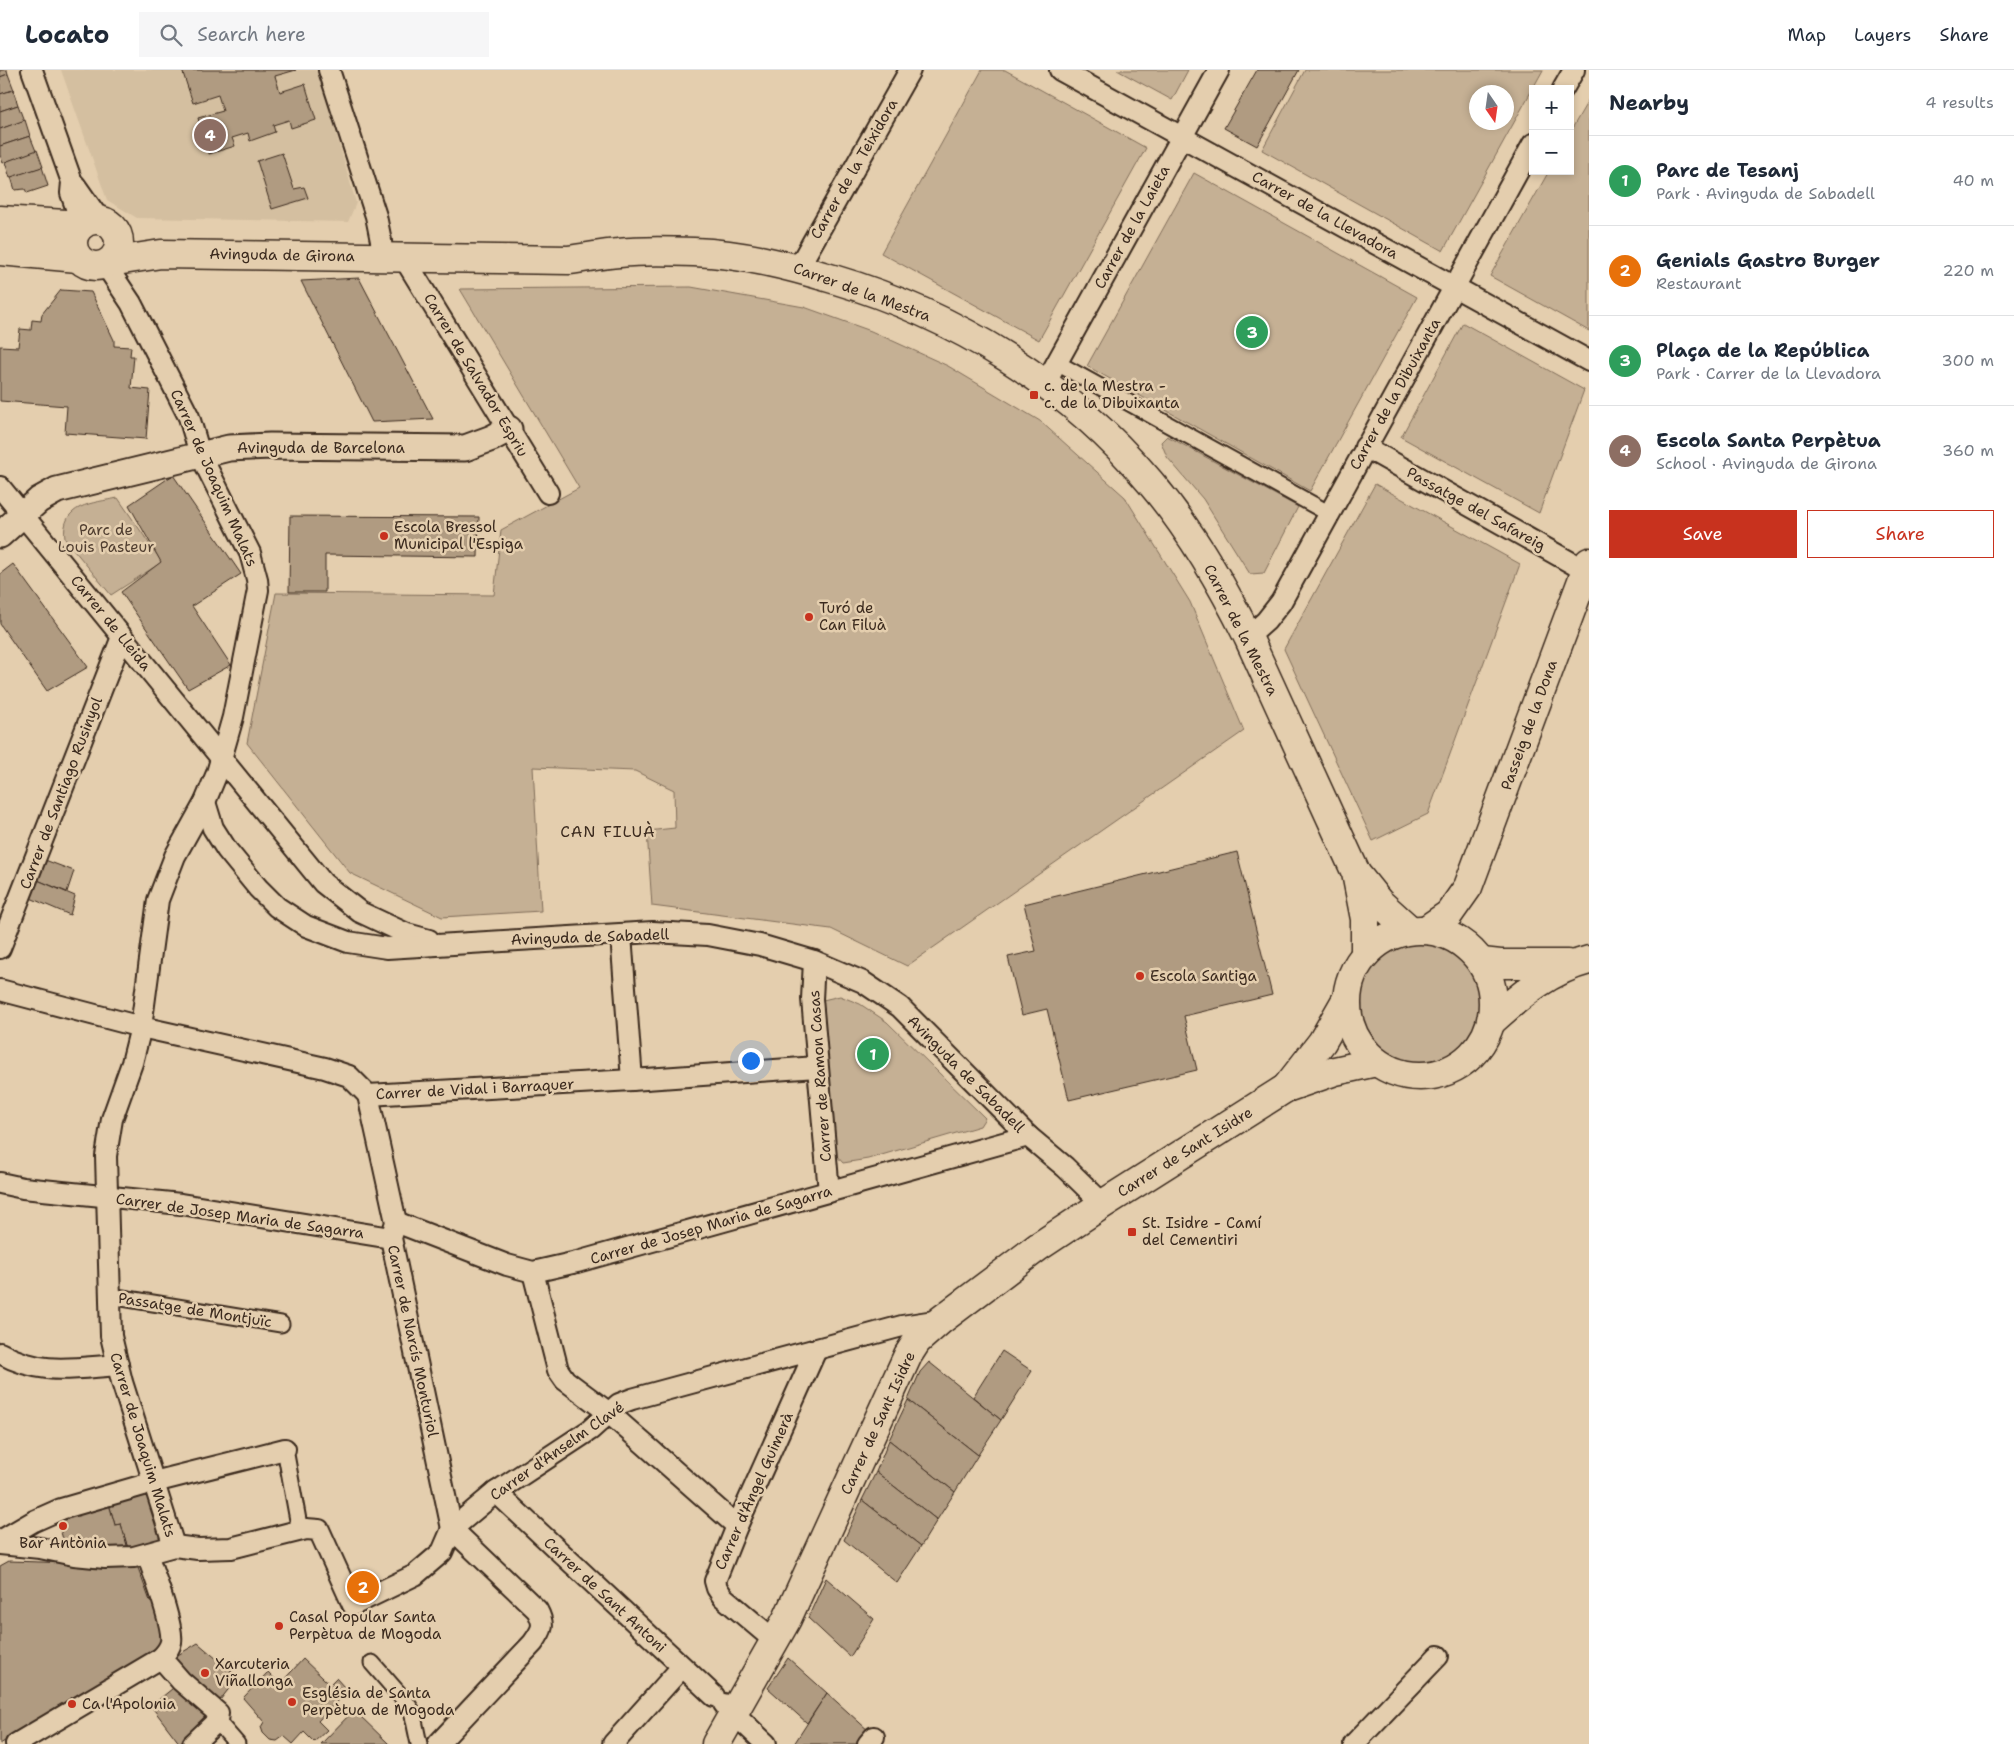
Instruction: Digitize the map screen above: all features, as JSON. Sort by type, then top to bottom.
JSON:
[{"type":"main road","name":"Avinguda de Girona","points":[[0,220],[55,232],[100,227],[161,254]]},
{"type":"main road","points":[[100,227],[118,248],[107,263],[93,266],[84,263],[78,258],[73,242],[75,235],[100,227]]},
{"type":"main road","points":[[0,251],[78,258]]},
{"type":"main road","name":"Carrer de la Mestra","points":[[393,257],[569,260],[618,253],[694,252],[742,257],[798,268],[921,310],[983,343],[1051,373],[1097,427],[1150,481],[1198,548],[1226,593],[1356,873],[1365,920],[1365,952]]},
{"type":"main road","name":"Avinguda de Girona","points":[[107,263],[161,254],[393,257]]},
{"type":"main road","name":"Passeig de la Dona","points":[[1418,929],[1449,914],[1468,888],[1587,566]]},
{"type":"main road","name":"Carrer de la Mestra","points":[[1356,873],[1379,902],[1418,929]]},
{"type":"main road","name":"Passeig de la Dona","points":[[1468,888],[1476,955]]},
{"type":"main road","points":[[1476,955],[1494,994],[1495,1007],[1493,1020],[1485,1038],[1466,1061],[1451,1070],[1416,1077],[1397,1074],[1376,1062],[1359,1043],[1352,1029],[1346,1000],[1353,972],[1365,952],[1387,937],[1418,929],[1444,932],[1476,955],[1500,964],[1582,962]]},
{"type":"main road","points":[[1493,1020],[1523,992],[1541,980],[1582,962]]},
{"type":"main road","name":"Carrer de Sant Isidre","points":[[1286,1088],[1322,1042],[1346,1000]]},
{"type":"main road","name":"Carrer de Sant Isidre","points":[[716,1744],[723,1703],[775,1641],[787,1619],[908,1355],[917,1341],[941,1320],[1038,1247],[1286,1088],[1335,1071],[1376,1062]]},
{"type":"street","points":[[0,235],[55,232],[72,188],[32,70]]},
{"type":"street","name":"Carrer de Salvador Espriu","points":[[329,70],[376,216],[381,241],[509,429],[548,493]]},
{"type":"street","name":"Carrer de la Teixidora","points":[[798,268],[910,70]]},
{"type":"street","name":"Carrer de la Llevadora","points":[[1060,70],[1589,361]]},
{"type":"street","name":"Carrer de la Laieta","points":[[1051,373],[1219,70]]},
{"type":"street","points":[[1565,85],[1574,70]]},
{"type":"street","name":"Carrer de la Dibuixanta","points":[[1248,637],[1266,622],[1280,602],[1529,151]]},
{"type":"street","points":[[72,188],[82,193],[100,227]]},
{"type":"street","name":"Carrer de Joaquim Malats","points":[[107,263],[131,303],[188,417],[200,454],[250,553],[257,578],[258,590],[235,709],[221,759],[205,802],[175,856],[158,900],[141,1027],[132,1063],[112,1118],[106,1156],[111,1336],[118,1365],[174,1546]]},
{"type":"street","points":[[1051,373],[1330,514]]},
{"type":"street","name":"Avinguda de Barcelona","points":[[0,535],[39,500],[57,490],[200,454],[230,448],[264,446],[465,448],[492,438],[509,429]]},
{"type":"street","name":"Passatge del Safareig","points":[[1365,447],[1587,566]]},
{"type":"street","name":"Carrer de Lleida","points":[[0,487],[221,759]]},
{"type":"street","name":"Carrer de Santiago Rusinyol","points":[[0,948],[122,638]]},
{"type":"street","name":"Avinguda de Sabadell","points":[[221,759],[323,883],[360,912],[407,934],[443,944]]},
{"type":"street","name":"Avinguda de Sabadell","points":[[205,802],[213,828],[239,865],[277,907],[306,926],[348,942],[387,948],[621,936],[653,932],[708,935],[760,945],[814,960],[864,982],[900,1007],[1028,1136],[1065,1167],[1103,1204]]},
{"type":"street","points":[[621,936],[632,1080]]},
{"type":"street","name":"Carrer de Ramon Casas","points":[[814,960],[812,999],[829,1192]]},
{"type":"street","name":"Carrer de Vidal i Barraquer","points":[[0,990],[141,1027],[325,1068],[349,1076],[368,1095],[817,1067]]},
{"type":"street","name":"Carrer de Narcís Monturiol","points":[[368,1095],[452,1529]]},
{"type":"street","name":"Carrer de Josep Maria de Sagarra","points":[[0,1183],[23,1188],[181,1204],[394,1230],[533,1272],[577,1262],[1028,1136]]},
{"type":"street","points":[[533,1272],[558,1370],[565,1380],[609,1413],[737,1526]]},
{"type":"street","name":"Passatge de Montjuïc","points":[[110,1296],[281,1324]]},
{"type":"street","name":"Carrer d'Anselm Clavé","points":[[300,1531],[320,1530],[353,1605],[415,1575],[442,1552],[452,1529],[496,1492],[590,1430],[619,1404],[902,1326],[941,1320]]},
{"type":"street","name":"Carrer d'Àngel Guimerà","points":[[775,1641],[723,1597],[715,1581],[737,1526],[816,1350]]},
{"type":"street","points":[[0,1354],[35,1368],[52,1370],[118,1365]]},
{"type":"street","points":[[285,1448],[300,1531],[231,1548],[198,1549],[174,1546],[134,1557],[105,1558],[74,1555],[0,1542],[34,1521],[61,1509],[154,1482],[285,1448]]},
{"type":"street","name":"Carrer de Sant Antoni","points":[[496,1492],[766,1744]]},
{"type":"street","points":[[34,1521],[33,1532],[35,1541],[40,1548]]},
{"type":"street","points":[[438,1744],[533,1643],[542,1631],[543,1620],[537,1610],[452,1529]]},
{"type":"street","points":[[16,1744],[161,1658],[171,1642],[170,1627],[148,1554]]},
{"type":"street","points":[[1354,1744],[1438,1656]]},
{"type":"street","points":[[161,1658],[181,1681],[218,1713],[217,1721],[193,1744]]},
{"type":"street","points":[[372,1663],[406,1702],[412,1712],[419,1744]]},
{"type":"street","points":[[613,1744],[682,1667]]},
{"type":"street","points":[[217,1721],[238,1744]]},
{"type":"shaded area","points":[[61,70],[318,70],[356,203],[348,222],[137,218],[107,200]]},
{"type":"green space","points":[[982,70],[1005,70],[1146,148],[1039,340],[881,253]]},
{"type":"green space","points":[[1117,70],[1188,70],[1172,100]]},
{"type":"green space","points":[[1305,70],[1543,70],[1535,85],[1529,85],[1529,95],[1514,122],[1514,85],[1469,85],[1469,130],[1510,130],[1443,251],[1262,150]]},
{"type":"green space","points":[[1589,99],[1589,331],[1490,276],[1547,175],[1574,175],[1574,125]]},
{"type":"green space","points":[[1194,173],[1417,297],[1310,491],[1087,366]]},
{"type":"green space","points":[[691,287],[804,307],[871,331],[948,366],[1040,421],[1125,497],[1190,602],[1244,731],[907,966],[831,929],[652,906],[647,831],[675,828],[674,790],[635,771],[533,767],[541,911],[442,917],[350,873],[247,743],[276,593],[494,595],[501,530],[579,488],[460,289]]},
{"type":"green space","points":[[1463,323],[1584,390],[1539,513],[1401,437]]},
{"type":"green space","points":[[1167,436],[1298,507],[1264,573],[1250,574],[1203,499],[1167,457],[1161,442]]},
{"type":"green space","points":[[1375,484],[1520,564],[1428,814],[1373,841],[1284,649]]},
{"type":"green space","name":"Parc de Louis Pasteur","points":[[118,498],[162,562],[111,595],[65,539],[65,527],[73,512],[80,507]]},
{"type":"green space","points":[[1420,930],[1448,935],[1472,951],[1488,975],[1493,1003],[1488,1031],[1472,1055],[1448,1071],[1420,1076],[1392,1071],[1368,1055],[1352,1031],[1347,1003],[1352,975],[1368,951],[1392,935]]},
{"type":"green space","points":[[840,996],[860,1004],[887,1022],[985,1118],[980,1126],[868,1159],[843,1163],[835,1154],[823,1000]]},
{"type":"building","points":[[0,70],[7,70],[8,74],[0,77]]},
{"type":"building","points":[[182,70],[296,70],[275,76],[280,92],[305,84],[316,120],[291,128],[289,120],[273,125],[275,132],[250,141],[248,133],[232,138],[235,146],[209,154],[198,118],[223,111],[218,95],[193,103]]},
{"type":"building","points":[[1257,70],[1299,70],[1257,146],[1224,128]]},
{"type":"building","points":[[8,74],[14,90],[0,94],[0,77]]},
{"type":"building","points":[[13,90],[18,105],[0,111],[0,94]]},
{"type":"building","points":[[18,105],[24,121],[0,129],[0,111]]},
{"type":"building","points":[[25,120],[30,136],[0,146],[0,129]]},
{"type":"building","points":[[30,136],[36,151],[3,163],[0,155],[0,146]]},
{"type":"building","points":[[37,150],[43,167],[10,178],[5,162]]},
{"type":"building","points":[[282,153],[294,189],[304,187],[308,198],[272,209],[257,161]]},
{"type":"building","points":[[42,167],[48,186],[27,193],[25,189],[15,190],[11,177]]},
{"type":"building","points":[[359,278],[433,419],[372,422],[301,281]]},
{"type":"building","points":[[61,290],[91,292],[114,340],[114,346],[131,347],[130,356],[134,356],[131,388],[150,390],[146,439],[65,433],[67,406],[0,401],[0,346],[18,347],[20,329],[31,330],[32,320],[41,321],[42,314]]},
{"type":"building","points":[[173,475],[241,574],[192,606],[231,665],[188,689],[121,592],[161,562],[129,505]]},
{"type":"building","name":"Escola Bressol Municipal l'Espiga","points":[[290,516],[479,517],[478,557],[325,555],[325,592],[289,592]]},
{"type":"building","points":[[13,564],[88,667],[47,691],[0,624],[0,574]]},
{"type":"building","name":"Escola Santiga","points":[[1237,852],[1272,995],[1184,1016],[1197,1070],[1069,1100],[1047,1009],[1022,1015],[1008,957],[1036,951],[1024,904]]},
{"type":"building","points":[[45,860],[74,871],[67,892],[35,879]]},
{"type":"building","points":[[35,879],[75,896],[70,915],[28,897]]},
{"type":"building","points":[[1002,1351],[1032,1371],[1001,1420],[973,1397]]},
{"type":"building","points":[[929,1362],[1001,1420],[978,1455],[908,1400],[920,1372]]},
{"type":"building","points":[[908,1400],[978,1455],[955,1492],[889,1440]]},
{"type":"building","points":[[889,1440],[955,1492],[937,1520],[876,1472]]},
{"type":"building","points":[[876,1472],[937,1520],[921,1546],[862,1500]]},
{"type":"building","points":[[147,1492],[161,1540],[128,1549],[121,1524],[115,1525],[109,1504]]},
{"type":"building","points":[[862,1500],[921,1546],[897,1583],[844,1540]]},
{"type":"building","points":[[109,1504],[115,1525],[121,1524],[128,1549],[76,1546],[66,1549],[57,1519]]},
{"type":"building","points":[[9,1561],[137,1565],[150,1601],[155,1600],[163,1642],[157,1649],[0,1744],[0,1566]]},
{"type":"building","points":[[826,1578],[874,1619],[850,1657],[808,1618]]},
{"type":"building","name":"Xarcuteria Viñallonga","points":[[198,1643],[238,1677],[217,1704],[171,1659]]},
{"type":"building","points":[[788,1658],[827,1693],[807,1723],[768,1688]]},
{"type":"building","name":"Església de Santa Perpètua de Mogoda","points":[[303,1659],[342,1696],[318,1721],[327,1730],[314,1742],[304,1732],[293,1744],[284,1736],[277,1741],[270,1740],[263,1733],[261,1727],[264,1722],[243,1698],[268,1672],[280,1684]]},
{"type":"building","points":[[336,1678],[345,1688],[340,1692],[331,1683]]},
{"type":"building","points":[[178,1684],[209,1717],[180,1744],[151,1706]]},
{"type":"building","points":[[827,1693],[870,1732],[859,1744],[794,1744]]},
{"type":"building","points":[[354,1710],[389,1744],[321,1744]]},
{"type":"place","name":"Escola Santa Perpètua","points":[[210,135]]},
{"type":"place","name":"Plaça de la República","points":[[1252,332]]},
{"type":"place","name":"c. de la Mestra - c. de la Dibuixanta","points":[[1034,395]]},
{"type":"place","name":"Escola Bressol Municipal l'Espiga","points":[[384,536]]},
{"type":"place","name":"Turó de Can Filuà","points":[[809,617]]},
{"type":"place","name":"Escola Santiga","points":[[1140,976]]},
{"type":"place","name":"Parc de Tesanj","points":[[873,1054]]},
{"type":"place","name":"St. Isidre - Camí del Cementiri","points":[[1132,1232]]},
{"type":"place","name":"Bar Antònia","points":[[63,1526]]},
{"type":"place","name":"Genials Gastro Burger","points":[[363,1587]]},
{"type":"place","name":"Casal Popular Santa Perpètua de Mogoda","points":[[279,1626]]},
{"type":"place","name":"Xarcuteria Viñallonga","points":[[205,1673]]},
{"type":"place","name":"Església de Santa Perpètua de Mogoda","points":[[292,1702]]},
{"type":"place","name":"Ca l'Apolonia","points":[[72,1704]]},
{"type":"district","name":"CAN FILUÀ","points":[[608,831]]}]
